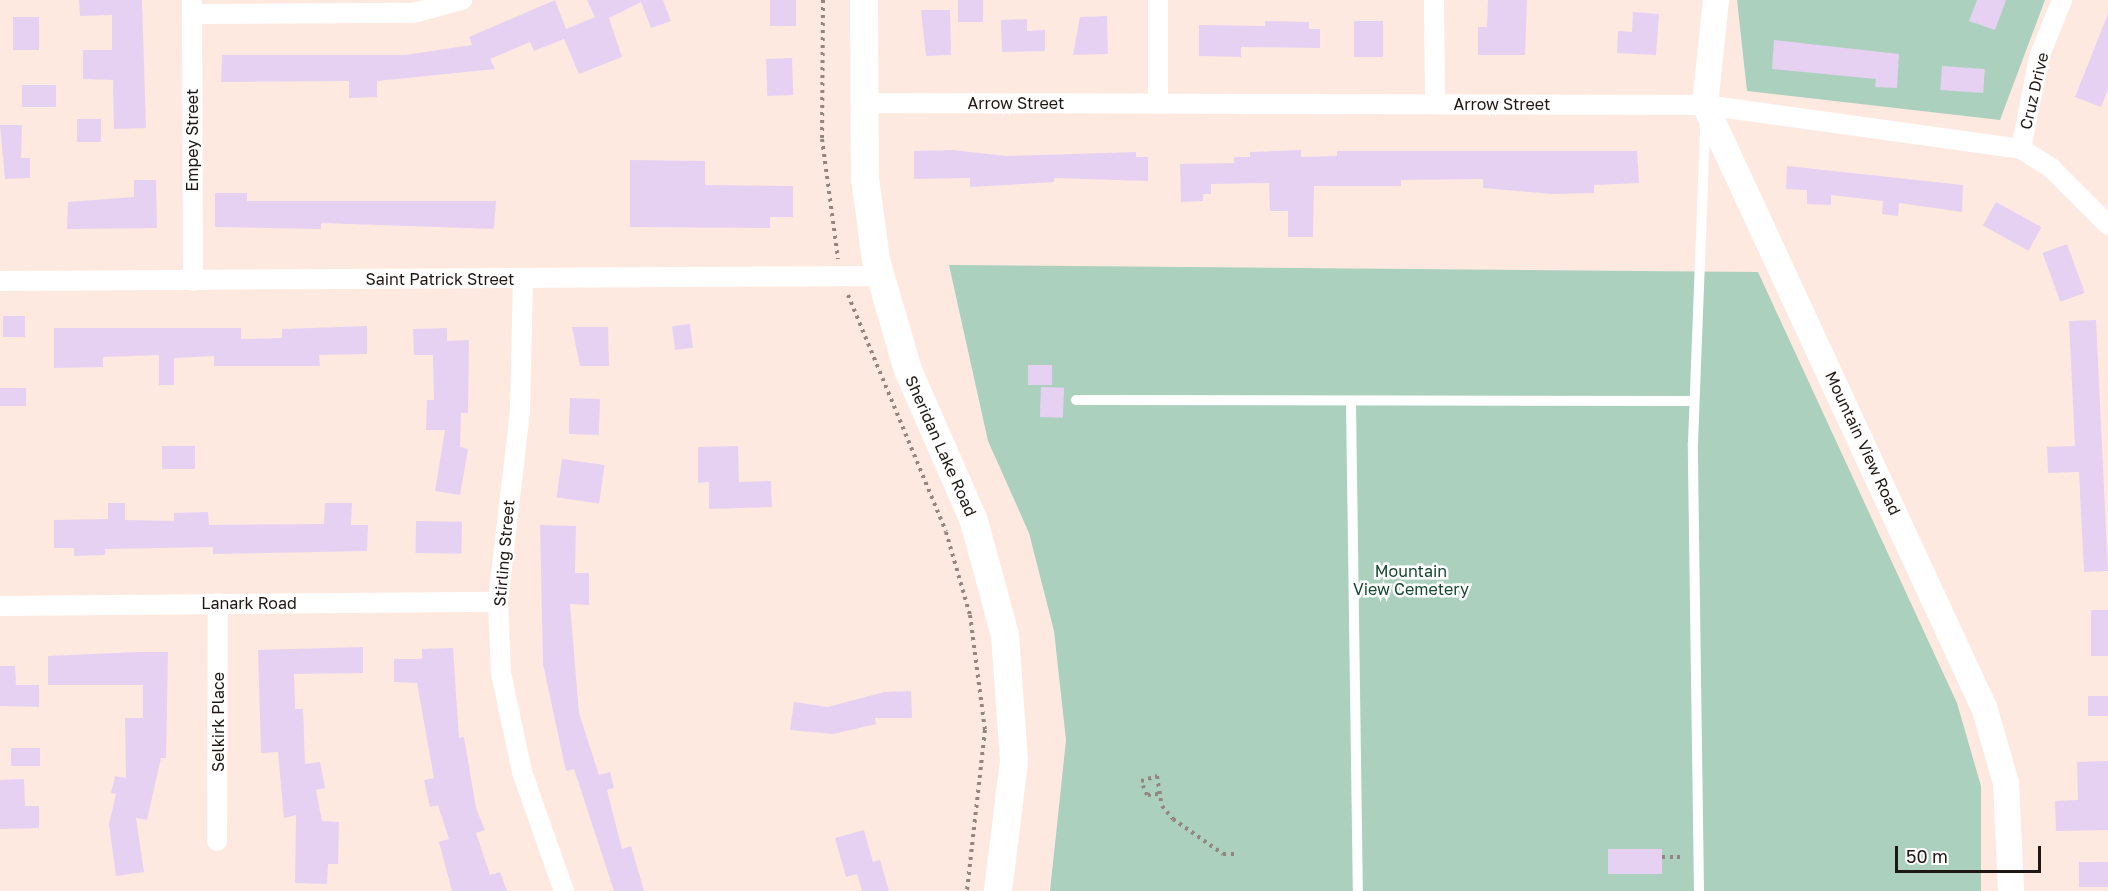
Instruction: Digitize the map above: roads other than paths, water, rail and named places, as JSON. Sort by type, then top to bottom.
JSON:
[{"type":"main road","name":"Sheridan Lake Road","points":[[864,0],[867,203],[880,276],[908,370],[974,521],[1000,609],[1014,729],[998,891]]},
{"type":"street","points":[[192,7],[413,13],[462,0]]},
{"type":"street","points":[[1158,0],[1158,103]]},
{"type":"street","points":[[1434,0],[1435,104]]},
{"type":"street","points":[[1705,105],[1716,0]]},
{"type":"street","name":"Cruz Drive","points":[[2021,149],[2039,57],[2062,0]]},
{"type":"street","name":"Empey Street","points":[[192,7],[193,281]]},
{"type":"street","name":"Arrow Street","points":[[864,103],[1705,105],[2021,149],[2051,168],[2108,225]]},
{"type":"street","name":"Mountain View Road","points":[[1705,105],[1985,710],[2006,783],[2010,891]]},
{"type":"street","name":"Saint Patrick Street","points":[[0,281],[880,276]]},
{"type":"street","name":"Stirling Street","points":[[523,279],[520,411],[498,602],[510,725],[536,819],[564,891]]},
{"type":"street","name":"Lanark Road","points":[[0,606],[498,602]]},
{"type":"street","name":"Selkirk Place","points":[[218,603],[218,841]]},
{"type":"lane","points":[[1699,891],[1694,401],[1705,105]]},
{"type":"lane","points":[[1076,400],[1694,401]]},
{"type":"lane","points":[[1351,402],[1358,891]]},
{"type":"park label","name":"Mountain View Cemetery","points":[[1411,580]]}]
